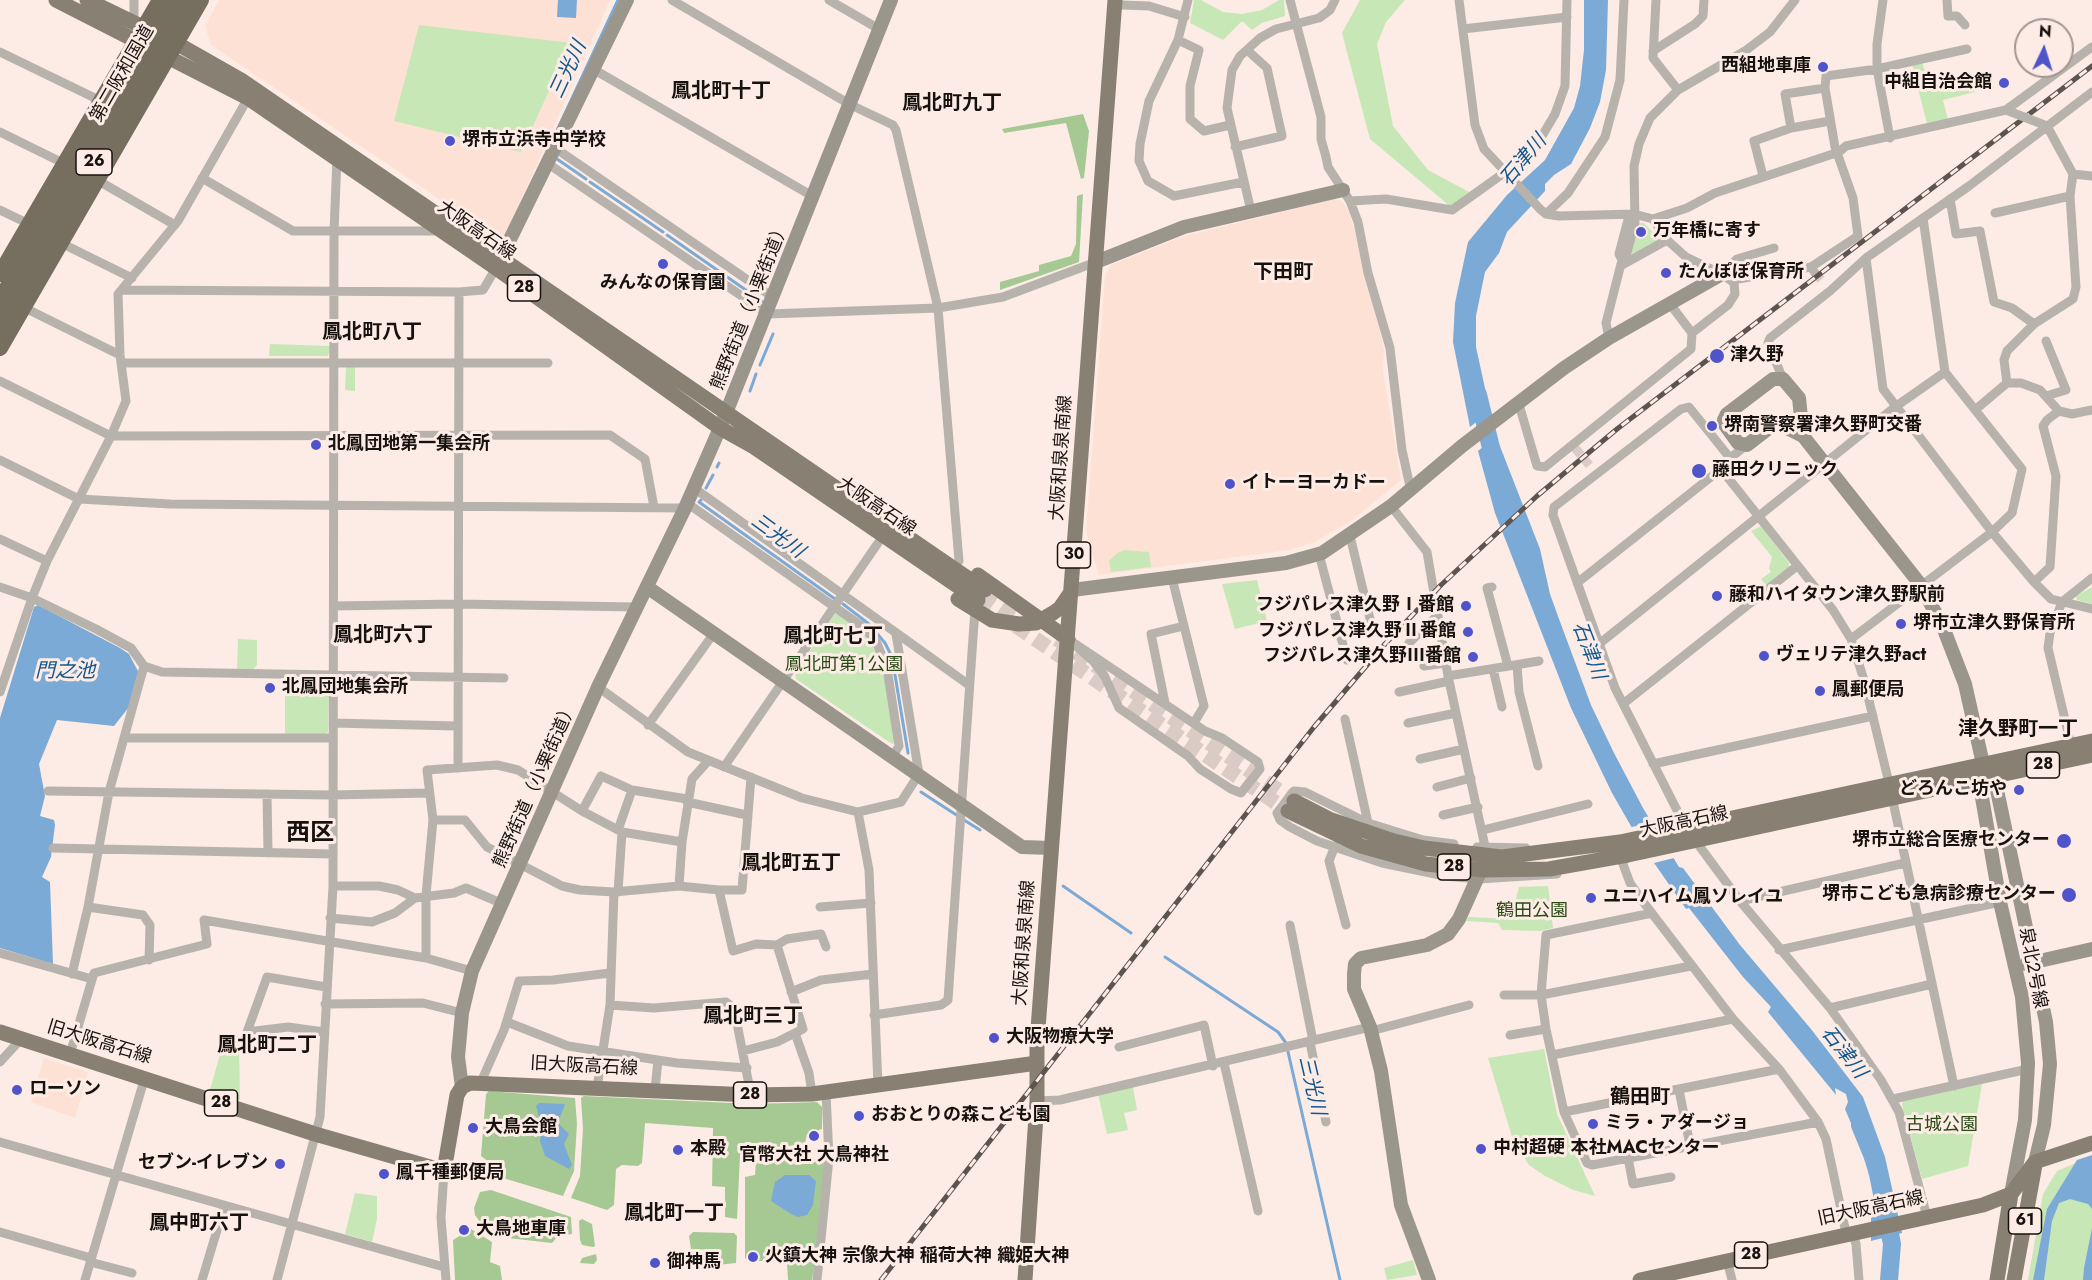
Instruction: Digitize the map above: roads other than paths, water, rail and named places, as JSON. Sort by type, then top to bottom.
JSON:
[{"type":"highway","name":"26","points":[[0,274],[101,101],[138,31],[160,0]]},
{"type":"highway","name":"第二阪和国道","points":[[0,300],[174,0]]},
{"type":"highway","name":"第二阪和国道","points":[[0,324],[188,0]]},
{"type":"highway","name":"26","points":[[0,348],[201,0]]},
{"type":"main road","name":"大阪高石線","points":[[56,0],[138,31]]},
{"type":"main road","name":"大阪高石線","points":[[87,0],[172,49],[241,80],[442,231],[499,263],[720,428],[754,447],[979,600]]},
{"type":"main road","name":"大阪和泉泉南線","points":[[1037,1063],[1096,262],[1118,2]]},
{"type":"main road","name":"大阪高石線","points":[[172,49],[340,153],[499,263],[727,412],[979,600]]},
{"type":"main road","points":[[727,412],[764,428],[959,561],[1068,639]]},
{"type":"main road","points":[[720,428],[731,442],[878,543],[979,600],[992,620],[1019,624],[1036,623],[1060,608],[1072,590]]},
{"type":"main road","name":"大阪高石線","points":[[1291,806],[1394,841],[1483,863],[1596,854],[1623,851],[1679,834],[1888,783],[2092,741]]},
{"type":"main road","name":"大阪高石線","points":[[1679,834],[1696,840],[2092,755]]},
{"type":"main road","name":"旧大阪高石線","points":[[0,1032],[145,1077],[315,1134],[444,1171]]},
{"type":"main road","points":[[1025,1280],[1037,1101],[1037,1063]]},
{"type":"main road","name":"旧大阪高石線","points":[[462,1087],[470,1083],[482,1082],[751,1095],[819,1093],[1037,1063]]},
{"type":"main road","points":[[444,1171],[457,1095],[462,1087]]},
{"type":"main road","points":[[2011,1194],[2036,1162],[2092,1143]]},
{"type":"main road","name":"61","points":[[2014,1280],[2036,1162]]},
{"type":"main road","name":"旧大阪高石線","points":[[1640,1280],[1983,1205],[2011,1194]]},
{"type":"main road","name":"61","points":[[1997,1280],[2011,1194]]},
{"type":"street","points":[[134,0],[138,31]]},
{"type":"street","points":[[122,290],[459,292],[483,290],[499,263],[627,0]]},
{"type":"street","points":[[672,0],[851,105],[893,125],[896,130],[938,308],[959,561]]},
{"type":"street","points":[[830,0],[879,29]]},
{"type":"street","points":[[851,105],[891,0]]},
{"type":"street","points":[[1188,0],[1178,40],[1149,100],[1139,161],[1148,181],[1169,195],[1181,197],[1243,182]]},
{"type":"street","points":[[1290,0],[1321,117],[1321,139],[1326,157],[1358,222],[1368,273],[1390,348],[1402,450],[1411,491]]},
{"type":"street","points":[[1251,211],[1234,147],[1227,101],[1230,75],[1234,64],[1247,50],[1276,29],[1319,18],[1330,10],[1335,0]]},
{"type":"street","points":[[1459,0],[1475,125],[1484,149],[1543,212],[1653,219],[1763,176],[1839,152],[1846,146],[1890,138],[2006,110],[2047,78]]},
{"type":"street","points":[[551,155],[664,234],[768,314],[938,308],[1003,297],[1184,227],[1251,211],[1346,195],[1452,210],[1532,153],[1560,101],[1565,86],[1567,0]]},
{"type":"street","points":[[1543,212],[1568,193],[1605,137],[1620,80],[1624,0]]},
{"type":"street","points":[[1656,0],[1653,58],[1678,90]]},
{"type":"street","points":[[1653,51],[1695,24],[1703,16],[1704,0]]},
{"type":"street","points":[[1634,218],[1634,166],[1639,144],[1650,118],[1678,90],[1762,39],[1795,0]]},
{"type":"street","points":[[1883,0],[1877,69],[1890,138]]},
{"type":"street","points":[[1947,0],[1948,16],[1957,16],[1965,25]]},
{"type":"street","points":[[1118,2],[1149,3],[1185,17]]},
{"type":"street","points":[[1463,29],[1567,17]]},
{"type":"street","points":[[1178,40],[1199,50],[1190,86],[1190,119],[1204,131],[1230,125]]},
{"type":"street","points":[[2074,59],[2092,47]]},
{"type":"street","points":[[1653,219],[1667,240],[1686,257],[1722,274],[1738,279],[1813,270],[1858,236],[1853,198],[1839,152],[1835,147],[1825,88],[1826,76],[1877,69],[1967,49]]},
{"type":"street","points":[[1234,147],[1282,136],[1267,68],[1247,50]]},
{"type":"street","points":[[0,52],[101,101]]},
{"type":"street","points":[[593,69],[814,197]]},
{"type":"street","points":[[1791,128],[1785,94],[1825,88]]},
{"type":"street","points":[[1803,436],[1799,398],[1783,379],[1768,343],[1770,338],[1830,291],[1866,258],[1950,199],[2092,92]]},
{"type":"street","points":[[0,692],[11,655],[47,561],[111,436],[126,401],[121,359],[118,294],[174,225],[248,98]]},
{"type":"street","name":"熊野街道（小栗街道）","points":[[462,1087],[458,1057],[462,1013],[472,971],[598,687],[694,488],[768,314],[851,105]]},
{"type":"street","points":[[2006,110],[2047,126],[2073,174],[2070,196],[2076,286],[2073,299],[2034,324],[2007,351],[2004,360],[2007,383]]},
{"type":"street","points":[[1763,176],[1754,141],[1791,128],[1830,121]]},
{"type":"street","points":[[0,132],[65,164]]},
{"type":"street","points":[[277,1280],[320,1117],[328,940],[333,885],[331,795],[334,606],[334,232],[340,153]]},
{"type":"street","points":[[551,155],[664,234],[774,298]]},
{"type":"street","points":[[2073,174],[2092,176]]},
{"type":"street","points":[[202,178],[293,231],[442,231]]},
{"type":"street","points":[[97,180],[174,225]]},
{"type":"street","points":[[1995,213],[2070,196]]},
{"type":"street","points":[[1950,199],[1956,234],[1980,231],[1994,302],[2012,308],[2034,324]]},
{"type":"street","points":[[0,210],[29,224]]},
{"type":"street","points":[[1609,338],[1606,322],[1622,261],[1619,254],[1628,220],[1634,218]]},
{"type":"street","points":[[1851,639],[1920,584],[1992,532],[2012,513],[2022,469],[1945,372],[1923,218]]},
{"type":"street","points":[[1622,261],[1667,240]]},
{"type":"street","points":[[61,243],[132,278]]},
{"type":"street","points":[[1072,590],[1286,563],[1319,554],[1350,536],[1391,506],[1518,401],[1609,338],[1722,274],[1737,259],[1774,248]]},
{"type":"street","points":[[1866,258],[1883,389],[1992,532],[2034,582],[2051,599],[2092,609]]},
{"type":"street","points":[[1692,333],[1728,305],[1735,294],[1734,283],[1722,274]]},
{"type":"street","points":[[1822,282],[1830,291]]},
{"type":"street","points":[[458,768],[456,726],[459,292]]},
{"type":"street","points":[[1518,401],[1537,466],[1545,467],[1691,349],[1692,333],[1670,304]]},
{"type":"street","points":[[23,307],[121,359],[334,363],[548,363]]},
{"type":"street","points":[[2046,341],[2066,390],[2046,396]]},
{"type":"street","points":[[1599,644],[1895,407],[1945,372]]},
{"type":"street","points":[[1747,445],[1738,443],[1725,425],[1727,414],[1773,379],[1783,379]]},
{"type":"street","points":[[0,381],[111,436],[610,435],[645,459],[654,507]]},
{"type":"street","points":[[1975,410],[2007,383],[2032,386],[2046,396],[2059,411],[2072,414],[2092,410]]},
{"type":"street","points":[[1679,834],[1653,764],[1623,704],[1599,644],[1553,515],[1554,507],[1593,470],[1681,409],[1689,407],[1730,458]]},
{"type":"street","points":[[2034,582],[2050,567],[2056,476],[2043,426],[2059,411]]},
{"type":"street","points":[[1577,583],[1721,469],[1730,458],[1768,428],[1779,424],[1803,436],[1920,584],[1943,627],[1965,684],[1987,778]]},
{"type":"street","points":[[0,460],[79,499],[170,504],[334,506],[654,507],[686,505],[838,601],[896,634],[969,685]]},
{"type":"street","points":[[1721,469],[1833,610],[1851,639],[1873,716],[1954,1086]]},
{"type":"street","points":[[694,488],[838,601],[876,640],[884,655],[899,746],[892,756]]},
{"type":"street","points":[[1391,506],[1427,552],[1448,678],[1483,830],[1483,863],[1459,919],[1440,940],[1368,956],[1361,958],[1355,964],[1354,989],[1370,1029],[1381,1071],[1401,1205],[1429,1280]]},
{"type":"street","points":[[1350,536],[1372,627]]},
{"type":"street","points":[[0,538],[47,561]]},
{"type":"street","points":[[724,767],[878,543]]},
{"type":"street","points":[[1319,554],[1347,660]]},
{"type":"street","points":[[1623,704],[1797,566]]},
{"type":"street","points":[[1172,578],[1204,706],[1194,723]]},
{"type":"street","points":[[2071,745],[2048,648],[2050,633],[2062,602],[2092,578]]},
{"type":"street","points":[[0,587],[32,598],[130,648],[144,666],[162,672],[504,678]]},
{"type":"street","points":[[647,587],[919,774],[960,807],[1022,847],[1052,848]]},
{"type":"street","points":[[1492,587],[1487,588],[1513,665],[1539,760]]},
{"type":"street","points":[[874,1015],[941,1005],[948,1000],[969,685],[979,600]]},
{"type":"street","points":[[334,606],[457,604],[635,608]]},
{"type":"street","points":[[1409,643],[1438,615]]},
{"type":"street","points":[[1165,703],[1151,634],[1184,626]]},
{"type":"street","points":[[648,725],[714,633]]},
{"type":"street","points":[[598,687],[688,752],[811,801],[858,812],[901,802],[919,774],[896,634]]},
{"type":"street","points":[[1068,639],[1194,723],[1258,762],[1260,769],[1241,793],[1200,769],[1188,756],[1119,708],[1100,670],[1068,639]]},
{"type":"street","points":[[0,651],[11,655]]},
{"type":"street","points":[[1399,692],[1448,678],[1539,661]]},
{"type":"street","points":[[1424,666],[1445,663]]},
{"type":"street","points":[[72,974],[88,907],[109,792],[144,666]]},
{"type":"street","points":[[1493,669],[1502,707]]},
{"type":"street","points":[[1408,723],[1456,713]]},
{"type":"street","points":[[1653,764],[1873,716]]},
{"type":"street","points":[[1345,719],[1368,823]]},
{"type":"street","points":[[333,723],[456,726]]},
{"type":"street","points":[[124,738],[332,738]]},
{"type":"street","points":[[1420,759],[1464,748]]},
{"type":"street","points":[[680,886],[687,801],[692,779],[708,761]]},
{"type":"street","points":[[426,958],[426,895],[433,820],[427,770],[497,765],[518,770],[582,811],[620,831],[682,842]]},
{"type":"street","points":[[582,811],[601,776],[632,790],[747,815]]},
{"type":"street","points":[[433,820],[465,820],[487,847],[562,886],[580,890],[616,892],[680,886],[742,890],[751,777]]},
{"type":"street","points":[[1437,787],[1471,778]]},
{"type":"street","name":"泉北2号線","points":[[1987,778],[2000,902],[2022,998],[2028,1069],[2025,1120],[2011,1194]]},
{"type":"street","name":"泉北2号線","points":[[1987,778],[2035,962],[2046,1022],[2050,1064],[2044,1125],[2036,1162]]},
{"type":"street","points":[[597,1088],[610,1005],[620,831],[632,790]]},
{"type":"street","points":[[1483,863],[1445,876],[1382,863],[1317,841],[1280,820],[1277,813],[1294,790],[1305,792],[1368,823],[1423,840],[1483,863],[1545,877],[1572,871],[1596,854]]},
{"type":"street","points":[[48,791],[331,795],[429,793]]},
{"type":"street","points":[[267,794],[268,853]]},
{"type":"street","points":[[1483,830],[1588,804]]},
{"type":"street","points":[[1443,815],[1478,807]]},
{"type":"street","points":[[858,812],[866,847],[871,903],[878,1086]]},
{"type":"street","points":[[1696,840],[1779,950],[1830,1008],[1893,1099],[1927,1217]]},
{"type":"street","points":[[1335,846],[1329,861],[1346,925]]},
{"type":"street","points":[[53,848],[333,854]]},
{"type":"street","points":[[1623,851],[1630,883],[1691,966],[1733,1019],[1779,1069],[1818,1122],[1826,1139],[1853,1232],[1859,1280]]},
{"type":"street","points":[[1740,901],[1905,864]]},
{"type":"street","points":[[333,885],[379,886],[398,890],[415,898]]},
{"type":"street","points":[[330,918],[372,922],[395,913],[415,898],[454,893],[466,888],[503,904]]},
{"type":"street","points":[[719,890],[733,951],[756,945],[777,945],[787,939],[821,934],[826,947]]},
{"type":"street","points":[[1779,950],[2000,902]]},
{"type":"street","points":[[820,907],[871,903]]},
{"type":"street","points":[[88,907],[143,915],[150,925],[149,960]]},
{"type":"street","points":[[1652,913],[1546,935],[1541,996],[1546,1029],[1564,1112],[1587,1163],[1592,1165],[1818,1122]]},
{"type":"street","points":[[70,1054],[94,974],[207,944],[204,920],[426,958],[472,971]]},
{"type":"street","points":[[1290,925],[1326,1122]]},
{"type":"street","points":[[743,1051],[777,1042],[803,1029],[777,945]]},
{"type":"street","points":[[2015,966],[2092,949]]},
{"type":"street","points":[[0,953],[92,980]]},
{"type":"street","points":[[1504,995],[1541,996],[1691,966]]},
{"type":"street","points":[[482,1082],[507,1022],[519,981],[610,974]]},
{"type":"street","points":[[791,992],[821,980],[873,974]]},
{"type":"street","points":[[324,1032],[288,1027],[247,1032],[267,977],[326,987]]},
{"type":"street","points":[[1830,1008],[1932,984]]},
{"type":"street","points":[[610,1005],[654,1008],[726,1002],[734,1008],[751,1095]]},
{"type":"street","points":[[325,1004],[423,1003],[462,1013]]},
{"type":"street","points":[[1037,1101],[1060,1100],[1469,1005]]},
{"type":"street","points":[[1552,1055],[1733,1019]]},
{"type":"street","points":[[507,1022],[568,1046],[658,1060],[747,1068]]},
{"type":"street","points":[[1119,1047],[1204,1025],[1213,1065]]},
{"type":"street","points":[[1510,1035],[1546,1029]]},
{"type":"street","points":[[795,1033],[809,1073],[819,1093],[829,1158],[817,1280]]},
{"type":"street","points":[[0,1062],[21,1039]]},
{"type":"street","points":[[655,1090],[658,1060]]},
{"type":"street","points":[[1224,1063],[1258,1211]]},
{"type":"street","points":[[1564,1112],[1779,1069]]},
{"type":"street","points":[[1893,1099],[2028,1069]]},
{"type":"street","points":[[85,1280],[145,1077]]},
{"type":"street","points":[[1679,1090],[1690,1145]]},
{"type":"street","points":[[0,1142],[224,1207],[444,1267]]},
{"type":"street","points":[[1628,1158],[1633,1184],[1671,1177]]},
{"type":"street","points":[[444,1171],[441,1218],[446,1280]]},
{"type":"street","points":[[202,1280],[224,1207]]},
{"type":"street","points":[[0,1232],[132,1273]]},
{"type":"street","points":[[1727,1260],[1732,1280]]},
{"type":"water","points":[[558,0],[577,0],[576,18],[557,17]]},
{"type":"water","points":[[1584,0],[1608,0],[1606,70],[1600,102],[1590,128],[1571,164],[1545,184],[1545,191],[1507,232],[1499,253],[1485,272],[1476,316],[1476,347],[1490,411],[1470,427],[1453,342],[1455,303],[1468,242],[1507,195],[1545,160],[1574,108],[1580,86],[1584,50]]},
{"type":"water","points":[[1496,436],[1540,549],[1550,594],[1591,705],[1614,753],[1643,808],[1679,867],[1683,868],[1740,945],[1811,1029],[1863,1097],[1885,1157],[1902,1233],[1871,1241],[1871,1203],[1886,1197],[1880,1174],[1876,1171],[1869,1175],[1864,1158],[1872,1153],[1869,1146],[1860,1145],[1845,1109],[1848,1102],[1846,1094],[1835,1088],[1836,1095],[1768,1012],[1771,1007],[1743,977],[1689,908],[1686,909],[1643,847],[1612,793],[1571,708],[1495,513],[1478,451]]},
{"type":"water","name":"門之池","points":[[38,605],[129,654],[140,675],[129,707],[114,726],[57,720],[39,764],[45,796],[40,816],[54,820],[55,825],[51,857],[42,877],[50,882],[53,964],[0,948],[0,718],[34,607]]},
{"type":"water","points":[[539,1103],[565,1104],[558,1123],[569,1134],[564,1144],[572,1165],[569,1169],[545,1156],[540,1141],[541,1125],[536,1106]]},
{"type":"water","points":[[2092,1155],[2092,1209],[2088,1204],[2070,1199],[2059,1203],[2052,1221],[2044,1280],[2033,1280],[2047,1209],[2077,1160]]},
{"type":"water","points":[[785,1175],[809,1175],[816,1181],[813,1205],[807,1215],[798,1217],[771,1201],[775,1182]]},
{"type":"water","points":[[2092,1228],[2092,1280],[2083,1280],[2084,1268]]},
{"type":"waterway","name":"三光川","points":[[547,152],[618,0]]},
{"type":"waterway","name":"三光川","points":[[557,159],[586,179]]},
{"type":"waterway","name":"三光川","points":[[590,182],[663,232]]},
{"type":"waterway","name":"三光川","points":[[667,235],[763,302]]},
{"type":"waterway","name":"三光川","points":[[760,365],[773,334]]},
{"type":"waterway","name":"三光川","points":[[750,391],[756,374]]},
{"type":"waterway","name":"石津川","points":[[1478,395],[1495,464]]},
{"type":"waterway","name":"三光川","points":[[717,467],[719,463]]},
{"type":"waterway","name":"三光川","points":[[706,488],[713,475]]},
{"type":"waterway","name":"三光川","points":[[701,500],[699,502],[835,599]]},
{"type":"waterway","name":"三光川","points":[[843,604],[869,624],[885,643],[892,657],[908,753]]},
{"type":"waterway","name":"三光川","points":[[921,792],[958,816]]},
{"type":"waterway","name":"三光川","points":[[964,820],[980,830]]},
{"type":"waterway","name":"三光川","points":[[1063,886],[1131,933]]},
{"type":"waterway","name":"三光川","points":[[1165,957],[1278,1032],[1286,1043],[1340,1280]]},
{"type":"waterway","name":"石津川","points":[[1860,1125],[1876,1164],[1892,1244],[1889,1280]]},
{"type":"tunnel","points":[[1815,273],[1823,282]]},
{"type":"tunnel","points":[[1575,448],[1591,467]]},
{"type":"tunnel","points":[[985,590],[1027,618]]},
{"type":"tunnel","points":[[978,600],[1288,811]]},
{"type":"tunnel","points":[[1057,639],[1294,801]]},
{"type":"railway","points":[[881,1280],[1314,727],[1385,644],[1441,585],[1537,496],[1617,429],[2092,66]]},
{"type":"place","name":"西組地車庫","points":[[1823,67]]},
{"type":"place","name":"中組自治会館","points":[[2004,83]]},
{"type":"place","name":"堺市立浜寺中学校","points":[[450,141]]},
{"type":"place","name":"万年橋に寄す","points":[[1641,232]]},
{"type":"place","name":"みんなの保育園","points":[[663,264]]},
{"type":"place","name":"たんぽぽ保育所","points":[[1666,273]]},
{"type":"place","name":"津久野","points":[[1717,356]]},
{"type":"place","name":"堺南警察署津久野町交番","points":[[1712,426]]},
{"type":"place","name":"北鳳団地第一集会所","points":[[316,445]]},
{"type":"place","name":"藤田クリニック","points":[[1699,471]]},
{"type":"place","name":"イトーヨーカドー","points":[[1230,484]]},
{"type":"place","name":"藤和ハイタウン津久野駅前","points":[[1717,596]]},
{"type":"place","name":"フジパレス津久野Ⅰ番館","points":[[1466,606]]},
{"type":"place","name":"堺市立津久野保育所","points":[[1901,624]]},
{"type":"place","name":"フジパレス津久野Ⅱ番館","points":[[1468,632]]},
{"type":"place","name":"ヴェリテ津久野act","points":[[1764,656]]},
{"type":"place","name":"フジパレス津久野Ⅲ番館","points":[[1473,657]]},
{"type":"place","name":"北鳳団地集会所","points":[[270,688]]},
{"type":"place","name":"鳳郵便局","points":[[1820,691]]},
{"type":"place","name":"どろんこ坊や","points":[[2019,790]]},
{"type":"place","name":"堺市立総合医療センター","points":[[2064,841]]},
{"type":"place","name":"堺市こども急病診療センター","points":[[2069,895]]},
{"type":"place","name":"ユニハイム鳳ソレイユ","points":[[1591,898]]},
{"type":"place","name":"大阪物療大学","points":[[994,1038]]},
{"type":"place","name":"ローソン","points":[[17,1090]]},
{"type":"place","name":"おおとりの森こども園","points":[[859,1116]]},
{"type":"place","name":"ミラ・アダージョ","points":[[1593,1124]]},
{"type":"place","name":"大鳥会館","points":[[473,1128]]},
{"type":"place","name":"官幣大社 大鳥神社","points":[[814,1136]]},
{"type":"place","name":"中村超硬 本社MACセンター","points":[[1481,1149]]},
{"type":"place","name":"本殿","points":[[678,1150]]},
{"type":"place","name":"セブン-イレブン","points":[[280,1164]]},
{"type":"place","name":"鳳千種郵便局","points":[[384,1174]]},
{"type":"place","name":"大鳥地車庫","points":[[464,1230]]},
{"type":"place","name":"火鎮大神 宗像大神 稲荷大神 織姫大神","points":[[753,1257]]},
{"type":"place","name":"御神馬","points":[[655,1263]]},
{"type":"district","name":"鳳北町十丁","points":[[721,92]]},
{"type":"district","name":"鳳北町九丁","points":[[952,104]]},
{"type":"district","name":"下田町","points":[[1283,273]]},
{"type":"district","name":"鳳北町八丁","points":[[372,333]]},
{"type":"district","name":"鳳北町六丁","points":[[383,636]]},
{"type":"district","name":"鳳北町七丁","points":[[833,637]]},
{"type":"district","name":"津久野町一丁","points":[[2018,730]]},
{"type":"district","name":"西区","points":[[310,834]]},
{"type":"district","name":"鳳北町五丁","points":[[791,864]]},
{"type":"district","name":"鳳北町三丁","points":[[753,1017]]},
{"type":"district","name":"鳳北町二丁","points":[[267,1046]]},
{"type":"district","name":"鶴田町","points":[[1640,1098]]},
{"type":"district","name":"鳳北町一丁","points":[[674,1214]]},
{"type":"district","name":"鳳中町六丁","points":[[199,1224]]},
{"type":"park label","name":"鳳北町第１公園","points":[[844,666]]},
{"type":"park label","name":"鶴田公園","points":[[1532,912]]},
{"type":"park label","name":"古城公園","points":[[1942,1126]]}]
